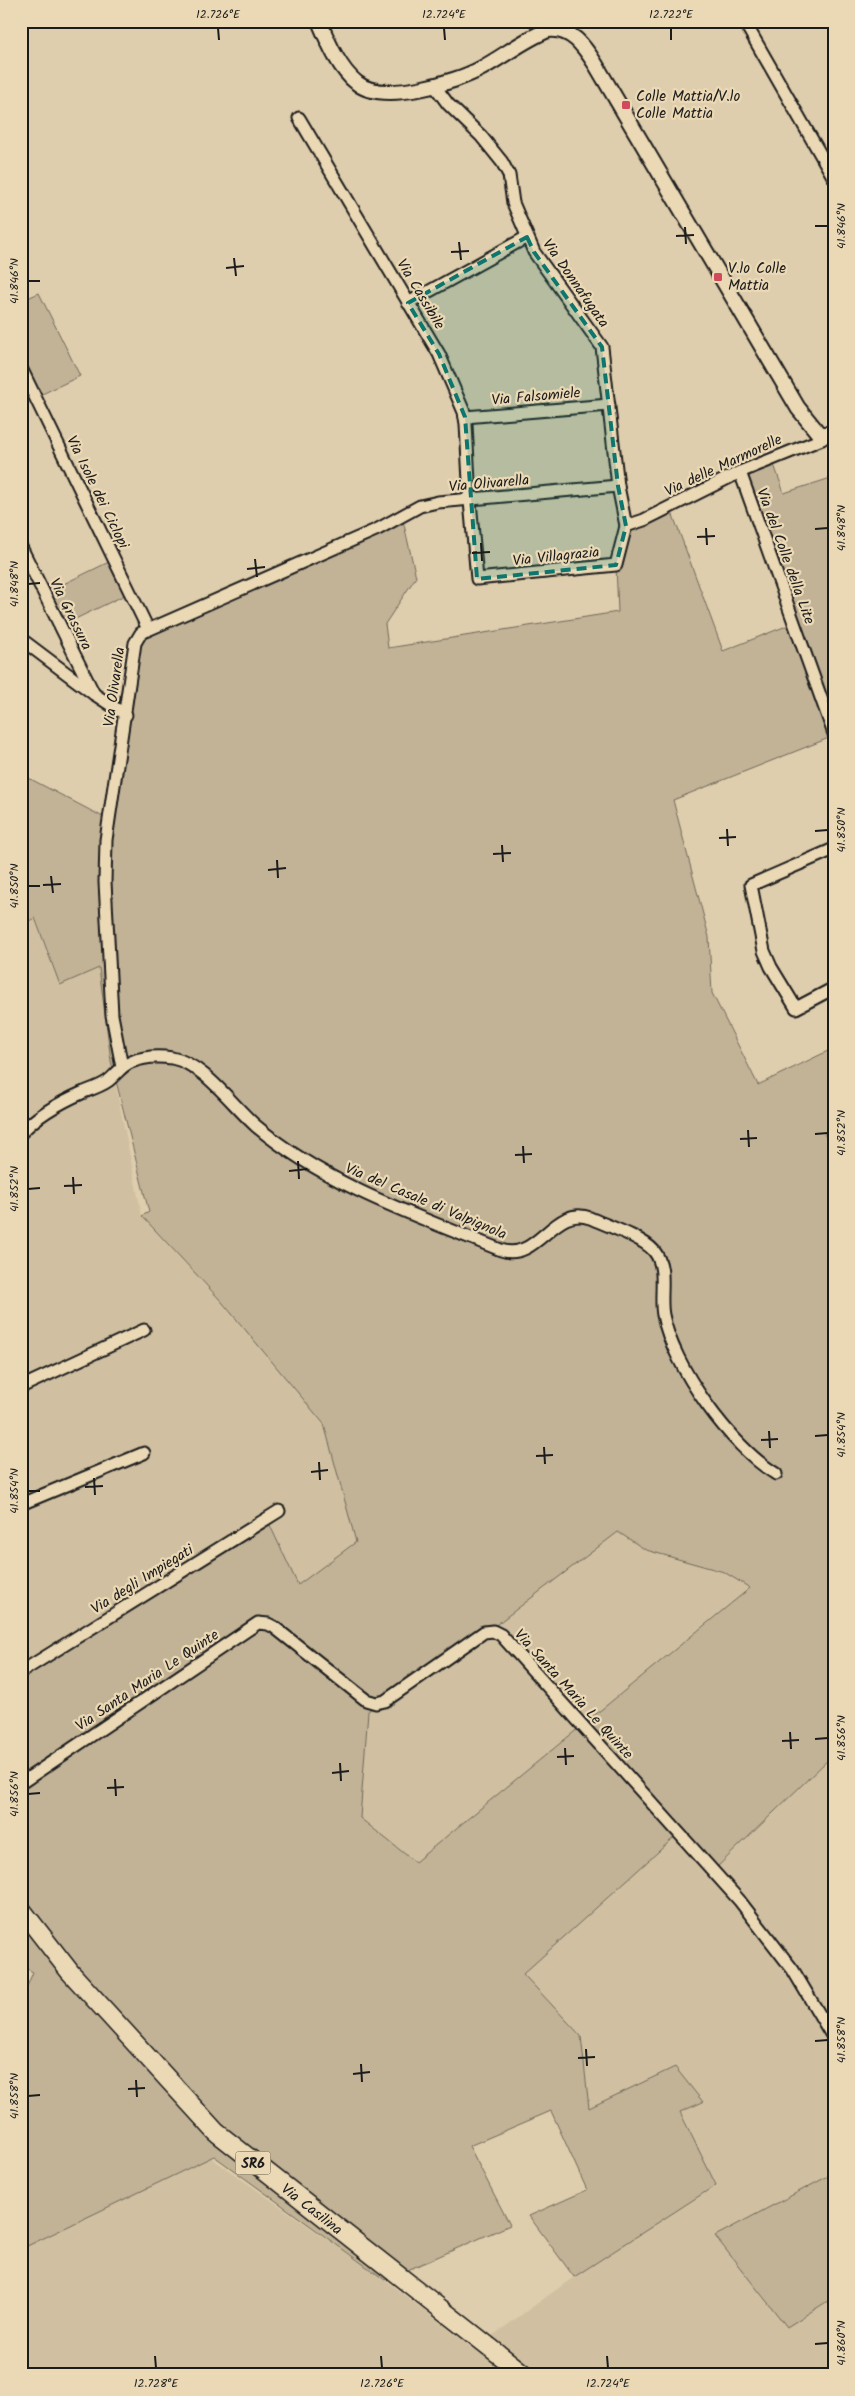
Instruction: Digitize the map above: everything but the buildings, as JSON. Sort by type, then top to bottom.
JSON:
[{"type":"main road","name":"Via Casilina","points":[[21,1909],[77,1980],[221,2137],[525,2375]]},
{"type":"street","points":[[319,21],[345,71],[363,87],[376,92],[389,92],[434,85],[478,70],[545,31],[567,26],[596,65],[798,408],[819,434],[830,435]]},
{"type":"street","points":[[744,21],[834,178]]},
{"type":"street","name":"Via Donnafugata","points":[[434,85],[448,104],[480,136],[502,162],[509,175],[513,203],[534,252],[602,347],[618,486],[626,526]]},
{"type":"street","name":"Via Cassibile","points":[[299,118],[439,354],[465,417],[470,501]]},
{"type":"street","points":[[408,303],[527,237]]},
{"type":"street","name":"Via Isole dei Ciclopi","points":[[21,368],[148,629]]},
{"type":"street","name":"Via Falsomiele","points":[[465,417],[609,405]]},
{"type":"street","name":"Via delle Marmorelle","points":[[626,526],[644,520],[740,472],[822,440],[830,435]]},
{"type":"street","name":"Via del Colle della Lite","points":[[740,472],[834,734]]},
{"type":"street","name":"Via Olivarella","points":[[122,1067],[112,1016],[105,882],[106,840],[126,715],[135,643],[141,633],[378,529],[420,506],[438,502],[470,501],[618,486]]},
{"type":"street","name":"Via Villagrazia","points":[[470,501],[477,579],[616,565],[626,526]]},
{"type":"street","name":"Via Grassura","points":[[21,547],[94,694]]},
{"type":"street","points":[[21,639],[94,694],[126,715]]},
{"type":"street","points":[[834,849],[751,885],[764,951],[796,1008],[834,988]]},
{"type":"street","name":"Via del Casale di Valpignola","points":[[122,1067],[134,1061],[159,1058],[187,1063],[261,1130],[316,1167],[400,1209],[504,1252],[523,1250],[563,1220],[578,1215],[590,1218],[646,1244],[656,1253],[660,1262],[664,1318],[669,1335],[686,1370],[708,1406],[736,1441],[752,1457],[776,1474]]},
{"type":"street","points":[[21,1133],[43,1114],[66,1100],[107,1082],[122,1067]]},
{"type":"street","points":[[21,1387],[144,1330]]},
{"type":"street","points":[[21,1504],[144,1453]]},
{"type":"street","name":"Via degli Impiegati","points":[[21,1672],[279,1512]]},
{"type":"street","name":"Via Santa Maria Le Quinte","points":[[21,1783],[258,1624],[268,1624],[274,1627],[366,1700],[376,1703],[385,1701],[484,1632],[497,1632],[739,1900],[794,1970],[834,2039]]},
{"type":"highlighted area","points":[[527,237],[534,252],[602,347],[618,486],[626,526],[616,565],[477,579],[465,417],[439,354],[408,303]]},
{"type":"shaded area","points":[[39,293],[80,376],[40,395],[21,355],[21,301]]},
{"type":"shaded area","points":[[772,459],[784,493],[834,477],[834,736],[673,800],[709,937],[712,993],[758,1085],[834,1048],[834,1126],[824,1134],[834,1150],[834,1754],[713,1871],[679,1833],[523,1974],[581,2036],[589,2108],[675,2067],[703,2102],[680,2112],[716,2185],[574,2277],[529,2216],[587,2190],[551,2111],[469,2146],[510,2225],[385,2280],[214,2156],[21,2249],[21,2001],[33,1972],[21,1966],[21,1673],[267,1519],[298,1585],[356,1542],[324,1424],[222,1302],[142,1216],[149,1212],[111,1061],[99,968],[60,985],[35,918],[21,925],[21,774],[105,818],[135,643],[148,629],[402,516],[416,577],[385,624],[388,648],[618,612],[616,565],[626,526],[670,507],[723,651],[794,623],[740,472]],"holes":[[[618,1532],[646,1550],[724,1572],[750,1588],[415,1862],[360,1818],[368,1711],[488,1631]]]},
{"type":"shaded area","points":[[111,561],[127,594],[65,624],[49,591]]},
{"type":"shaded area","points":[[34,918],[60,984],[99,967],[111,1061],[142,1216],[222,1302],[324,1424],[356,1542],[298,1586],[267,1519],[21,1668],[21,925]]},
{"type":"shaded area","points":[[618,1531],[646,1550],[724,1572],[750,1588],[415,1862],[360,1818],[368,1711]]},
{"type":"shaded area","points":[[834,1754],[834,2173],[715,2236],[787,2326],[834,2297],[834,2375],[21,2375],[21,2243],[200,2150],[385,2280],[474,2349],[574,2277],[716,2185],[680,2111],[703,2103],[675,2067],[589,2108],[581,2036],[522,1974],[679,1833],[713,1871]]},
{"type":"shaded area","points":[[834,2173],[834,2297],[787,2327],[715,2236]]},
{"type":"place","name":"Colle Mattia/V.lo Colle Mattia","points":[[626,105]]},
{"type":"place","name":"V.lo Colle Mattia","points":[[718,277]]}]
